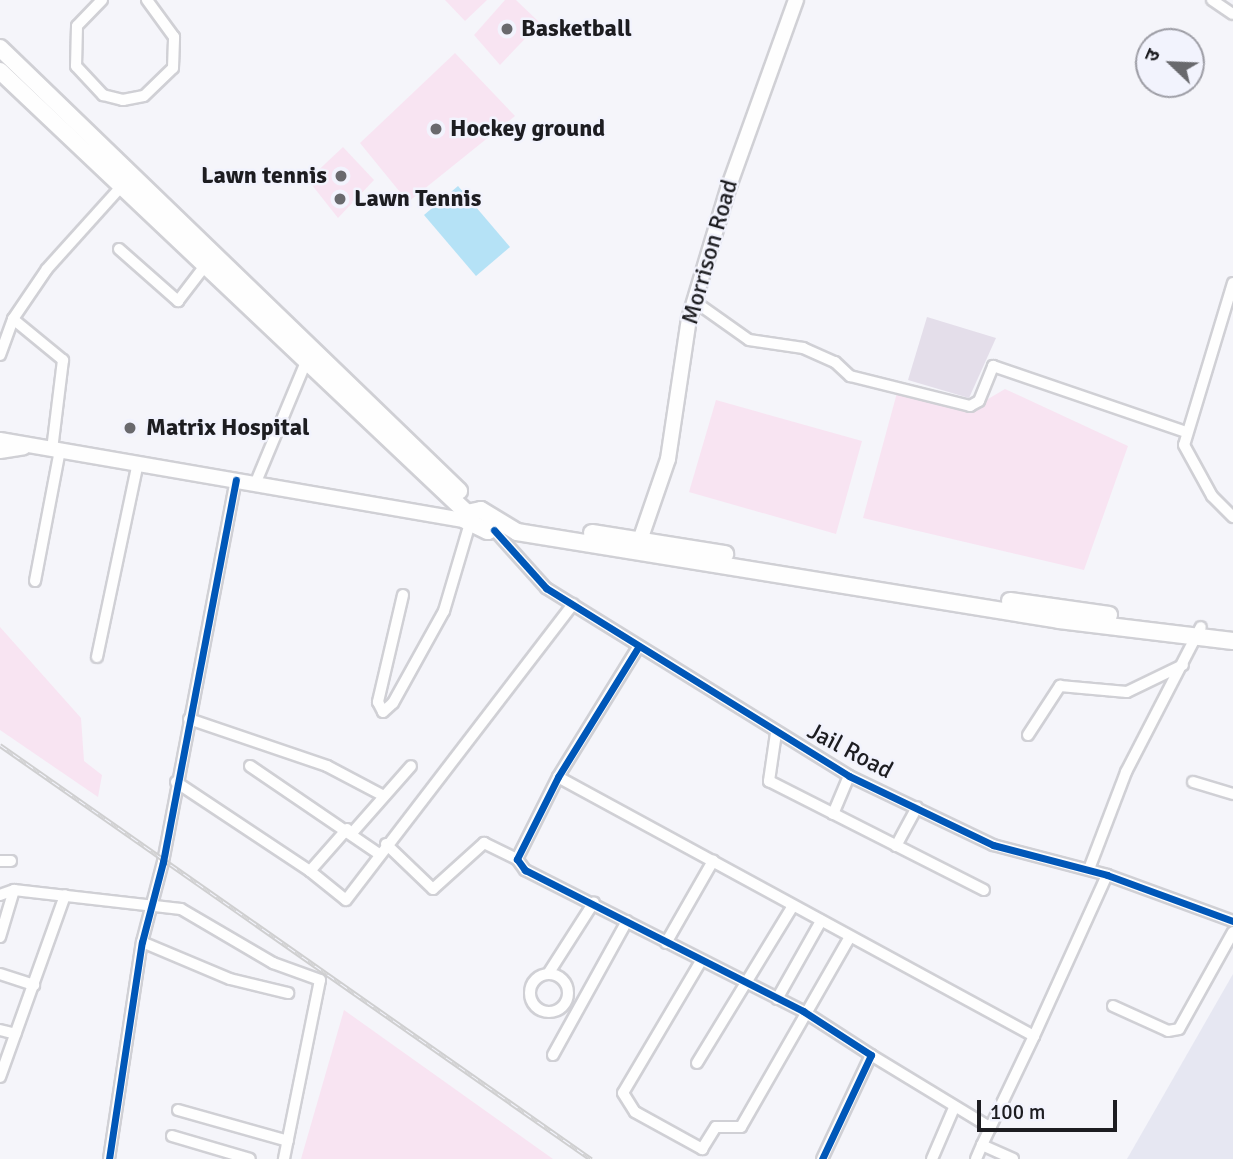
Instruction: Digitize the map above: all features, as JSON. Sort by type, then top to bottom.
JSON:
[{"type":"main road","points":[[0,48],[470,516]]},
{"type":"main road","points":[[0,71],[119,189],[470,516],[496,524],[1200,632],[1233,641]]},
{"type":"main road","points":[[1200,632],[1233,631]]},
{"type":"street","points":[[102,0],[77,26],[76,66],[95,89],[124,100],[144,96],[173,68],[174,37],[148,0]]},
{"type":"street","name":"Morrison Road","points":[[638,545],[668,459],[695,301],[765,76],[796,0]]},
{"type":"street","points":[[1212,0],[1233,14]]},
{"type":"street","points":[[0,355],[13,319],[47,269],[119,189]]},
{"type":"street","points":[[119,249],[178,301],[204,267]]},
{"type":"street","points":[[1233,283],[1184,444],[1212,496],[1233,517]]},
{"type":"street","points":[[695,301],[749,340],[803,348],[835,362],[850,376],[970,406],[979,401],[993,366],[1186,432]]},
{"type":"street","points":[[13,319],[63,360],[56,449],[35,582]]},
{"type":"street","points":[[256,482],[306,362]]},
{"type":"street","points":[[0,429],[33,445]]},
{"type":"street","points":[[3,444],[33,445],[470,516],[444,611],[393,703],[383,712],[379,702],[403,595]]},
{"type":"street","points":[[97,657],[138,463]]},
{"type":"street","points":[[109,1159],[142,942],[236,480]]},
{"type":"street","name":"Jail Road","points":[[496,524],[546,588],[637,649],[849,776],[993,845],[1089,869],[1233,921]]},
{"type":"street","points":[[176,782],[310,871],[346,900],[386,844],[572,604]]},
{"type":"street","points":[[1089,869],[1126,772],[1200,632]]},
{"type":"street","points":[[517,859],[558,777],[637,649]]},
{"type":"street","points":[[1028,735],[1059,686],[1127,692],[1183,665]]},
{"type":"street","points":[[188,719],[327,766],[384,796]]},
{"type":"street","points":[[776,733],[769,781],[984,890]]},
{"type":"street","points":[[250,766],[379,854]]},
{"type":"street","points":[[310,871],[411,766]]},
{"type":"street","points":[[833,814],[849,776]]},
{"type":"street","points":[[558,777],[1034,1036]]},
{"type":"street","points":[[1193,782],[1233,794]]},
{"type":"street","points":[[896,846],[917,807]]},
{"type":"street","points":[[386,844],[433,889],[484,843],[517,859],[525,870],[594,902],[666,943],[803,1012],[954,1108],[991,1128]]},
{"type":"street","points":[[666,943],[713,861]]},
{"type":"street","points":[[976,1159],[1107,875]]},
{"type":"street","points":[[0,937],[14,890]]},
{"type":"street","points":[[0,895],[14,890],[181,909],[264,958],[320,980],[284,1159]]},
{"type":"street","points":[[0,1077],[65,895]]},
{"type":"street","points":[[548,974],[594,902]]},
{"type":"street","points":[[697,1063],[743,983],[793,905]]},
{"type":"street","points":[[554,1055],[627,921]]},
{"type":"street","points":[[777,999],[821,921]]},
{"type":"street","points":[[1113,1006],[1168,1031],[1179,1029],[1233,932]]},
{"type":"street","points":[[701,961],[623,1093],[635,1112],[698,1148],[716,1127],[741,1127],[803,1012],[850,937]]},
{"type":"street","points":[[142,942],[230,979],[288,993]]},
{"type":"street","points":[[0,974],[34,985]]},
{"type":"street","points":[[0,1030],[16,1034]]},
{"type":"street","points":[[822,1159],[871,1055]]},
{"type":"street","points":[[932,1159],[954,1108]]},
{"type":"street","points":[[178,1110],[288,1141]]},
{"type":"street","points":[[172,1136],[250,1159]]},
{"type":"street","points":[[982,1145],[1013,1159]]},
{"type":"shaded area","points":[[445,0],[487,0],[465,21]]},
{"type":"shaded area","name":"Basketball","points":[[505,0],[516,0],[540,23],[500,65],[474,35]]},
{"type":"shaded area","name":"Hockey ground","points":[[455,53],[515,116],[408,202],[360,143]]},
{"type":"shaded area","name":"Lawn Tennis","points":[[343,147],[374,180],[338,218],[308,180]]},
{"type":"shaded area","points":[[898,389],[971,409],[1005,389],[1128,446],[1084,570],[863,518]]},
{"type":"shaded area","points":[[716,400],[862,441],[836,534],[689,492]]},
{"type":"shaded area","points":[[0,627],[81,718],[84,761],[102,775],[98,797],[0,730]]},
{"type":"shaded area","points":[[1233,974],[1233,1159],[1127,1159]]},
{"type":"shaded area","points":[[344,1010],[553,1159],[301,1159]]},
{"type":"water","points":[[458,186],[510,247],[476,276],[424,215]]},
{"type":"building","points":[[927,317],[996,338],[969,398],[908,380]]},
{"type":"railway","points":[[0,745],[591,1159]]},
{"type":"cycle path","points":[[109,1159],[142,942],[163,862],[236,480]]},
{"type":"cycle path","points":[[494,530],[546,588],[849,776],[993,845],[1107,875],[1233,921]]},
{"type":"cycle path","points":[[637,649],[558,777],[517,859],[525,870],[803,1011],[871,1055],[822,1159]]},
{"type":"place","name":"Basketball","points":[[507,29]]},
{"type":"place","name":"Hockey ground","points":[[436,129]]},
{"type":"place","name":"Lawn tennis","points":[[341,176]]},
{"type":"place","name":"Lawn Tennis","points":[[340,199]]},
{"type":"place","name":"Matrix Hospital","points":[[130,428]]}]
